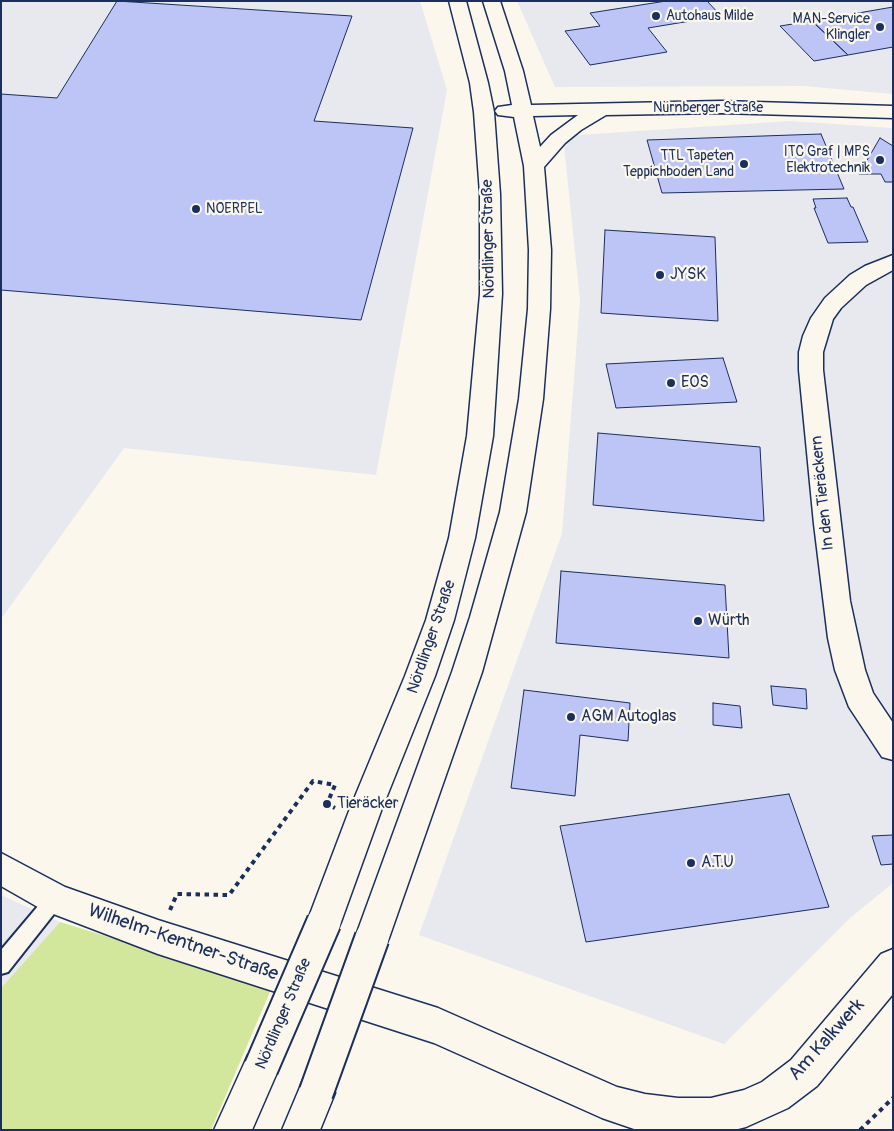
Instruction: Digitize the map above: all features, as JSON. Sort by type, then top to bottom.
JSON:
[{"type":"main road","name":"Nördlinger Straße","points":[[233,1130],[324,922],[361,822],[420,676],[453,577],[472,492],[480,436],[491,294],[490,194],[484,112],[475,66],[457,1]]},
{"type":"main road","points":[[301,1130],[467,672],[513,512],[531,399],[539,309],[540,250],[534,166],[514,71],[491,1]]},
{"type":"main road","name":"Nürnberger Straße","points":[[484,112],[760,107],[893,112]]},
{"type":"main road","points":[[534,166],[558,139],[574,126],[604,109]]},
{"type":"main road","name":"In den Tieräckern","points":[[893,262],[873,270],[858,280],[834,303],[822,318],[811,352],[811,370],[826,524],[842,638],[850,670],[860,698],[893,747]]},
{"type":"main road","name":"Wilhelm-Kentner-Straße","points":[[1,868],[55,899],[158,938],[438,1026],[615,1105],[679,1123]]},
{"type":"main road","name":"Am Kalkwerk","points":[[679,1123],[746,1108],[775,1095],[804,1073],[893,966]]},
{"type":"lane","points":[[1,965],[55,899]]},
{"type":"path","points":[[158,938],[178,894],[229,896],[313,781],[335,785],[328,804],[361,822]]},
{"type":"path","points":[[860,1130],[893,1098]]},
{"type":"shaded area","points":[[1,1],[420,1],[447,90],[376,475],[124,448],[1,619]]},
{"type":"shaded area","points":[[517,1],[893,1],[893,94],[804,86],[555,87]]},
{"type":"shaded area","points":[[790,121],[893,128],[893,883],[850,918],[724,1044],[419,935],[562,534],[580,300],[563,136]]},
{"type":"shaded area","points":[[1,895],[60,922],[1,988]]},
{"type":"green space","points":[[60,922],[272,987],[211,1130],[1,1130],[1,988]]},
{"type":"building","name":"NOERPEL","points":[[117,1],[352,16],[314,121],[413,128],[361,320],[1,290],[1,94],[57,98]]},
{"type":"building","points":[[666,1],[707,1],[721,16],[648,28],[667,52],[590,65],[565,31],[600,26],[590,13]]},
{"type":"building","points":[[893,7],[893,47],[848,55],[812,21]]},
{"type":"building","points":[[812,21],[848,55],[814,61],[780,26]]},
{"type":"building","name":"TTL Tapeten Teppichboden Land","points":[[821,134],[844,189],[662,193],[647,140]]},
{"type":"building","name":"ITC Graf | MPS Elektrotechnik","points":[[880,138],[893,146],[893,182],[885,182],[881,174],[859,174]]},
{"type":"building","points":[[847,198],[851,207],[853,207],[868,242],[828,243],[814,208],[816,208],[813,199]]},
{"type":"building","name":"JYSK","points":[[605,230],[715,237],[718,321],[601,313]]},
{"type":"building","name":"EOS","points":[[723,358],[737,402],[616,408],[606,364]]},
{"type":"building","points":[[598,433],[760,447],[764,521],[593,505]]},
{"type":"building","points":[[561,571],[725,585],[729,658],[556,643]]},
{"type":"building","points":[[771,686],[806,689],[807,709],[773,705]]},
{"type":"building","points":[[524,690],[630,703],[628,741],[580,735],[575,796],[511,788]]},
{"type":"building","points":[[713,703],[740,706],[742,728],[713,725]]},
{"type":"building","name":"A.T.U","points":[[789,794],[829,907],[586,942],[560,826]]},
{"type":"building","points":[[893,835],[893,864],[881,865],[872,836]]},
{"type":"place","name":"Autohaus Milde","points":[[656,16]]},
{"type":"place","name":"MAN-Service Klingler","points":[[880,27]]},
{"type":"place","name":"ITC Graf | MPS Elektrotechnik","points":[[880,160]]},
{"type":"place","name":"TTL Tapeten Teppichboden Land","points":[[744,164]]},
{"type":"place","name":"NOERPEL","points":[[196,209]]},
{"type":"place","name":"JYSK","points":[[660,275]]},
{"type":"place","name":"EOS","points":[[671,383]]},
{"type":"place","name":"Würth","points":[[698,621]]},
{"type":"place","name":"AGM Autoglas","points":[[571,717]]},
{"type":"place","name":"Tieräcker","points":[[327,804]]},
{"type":"place","name":"A.T.U","points":[[691,863]]}]
